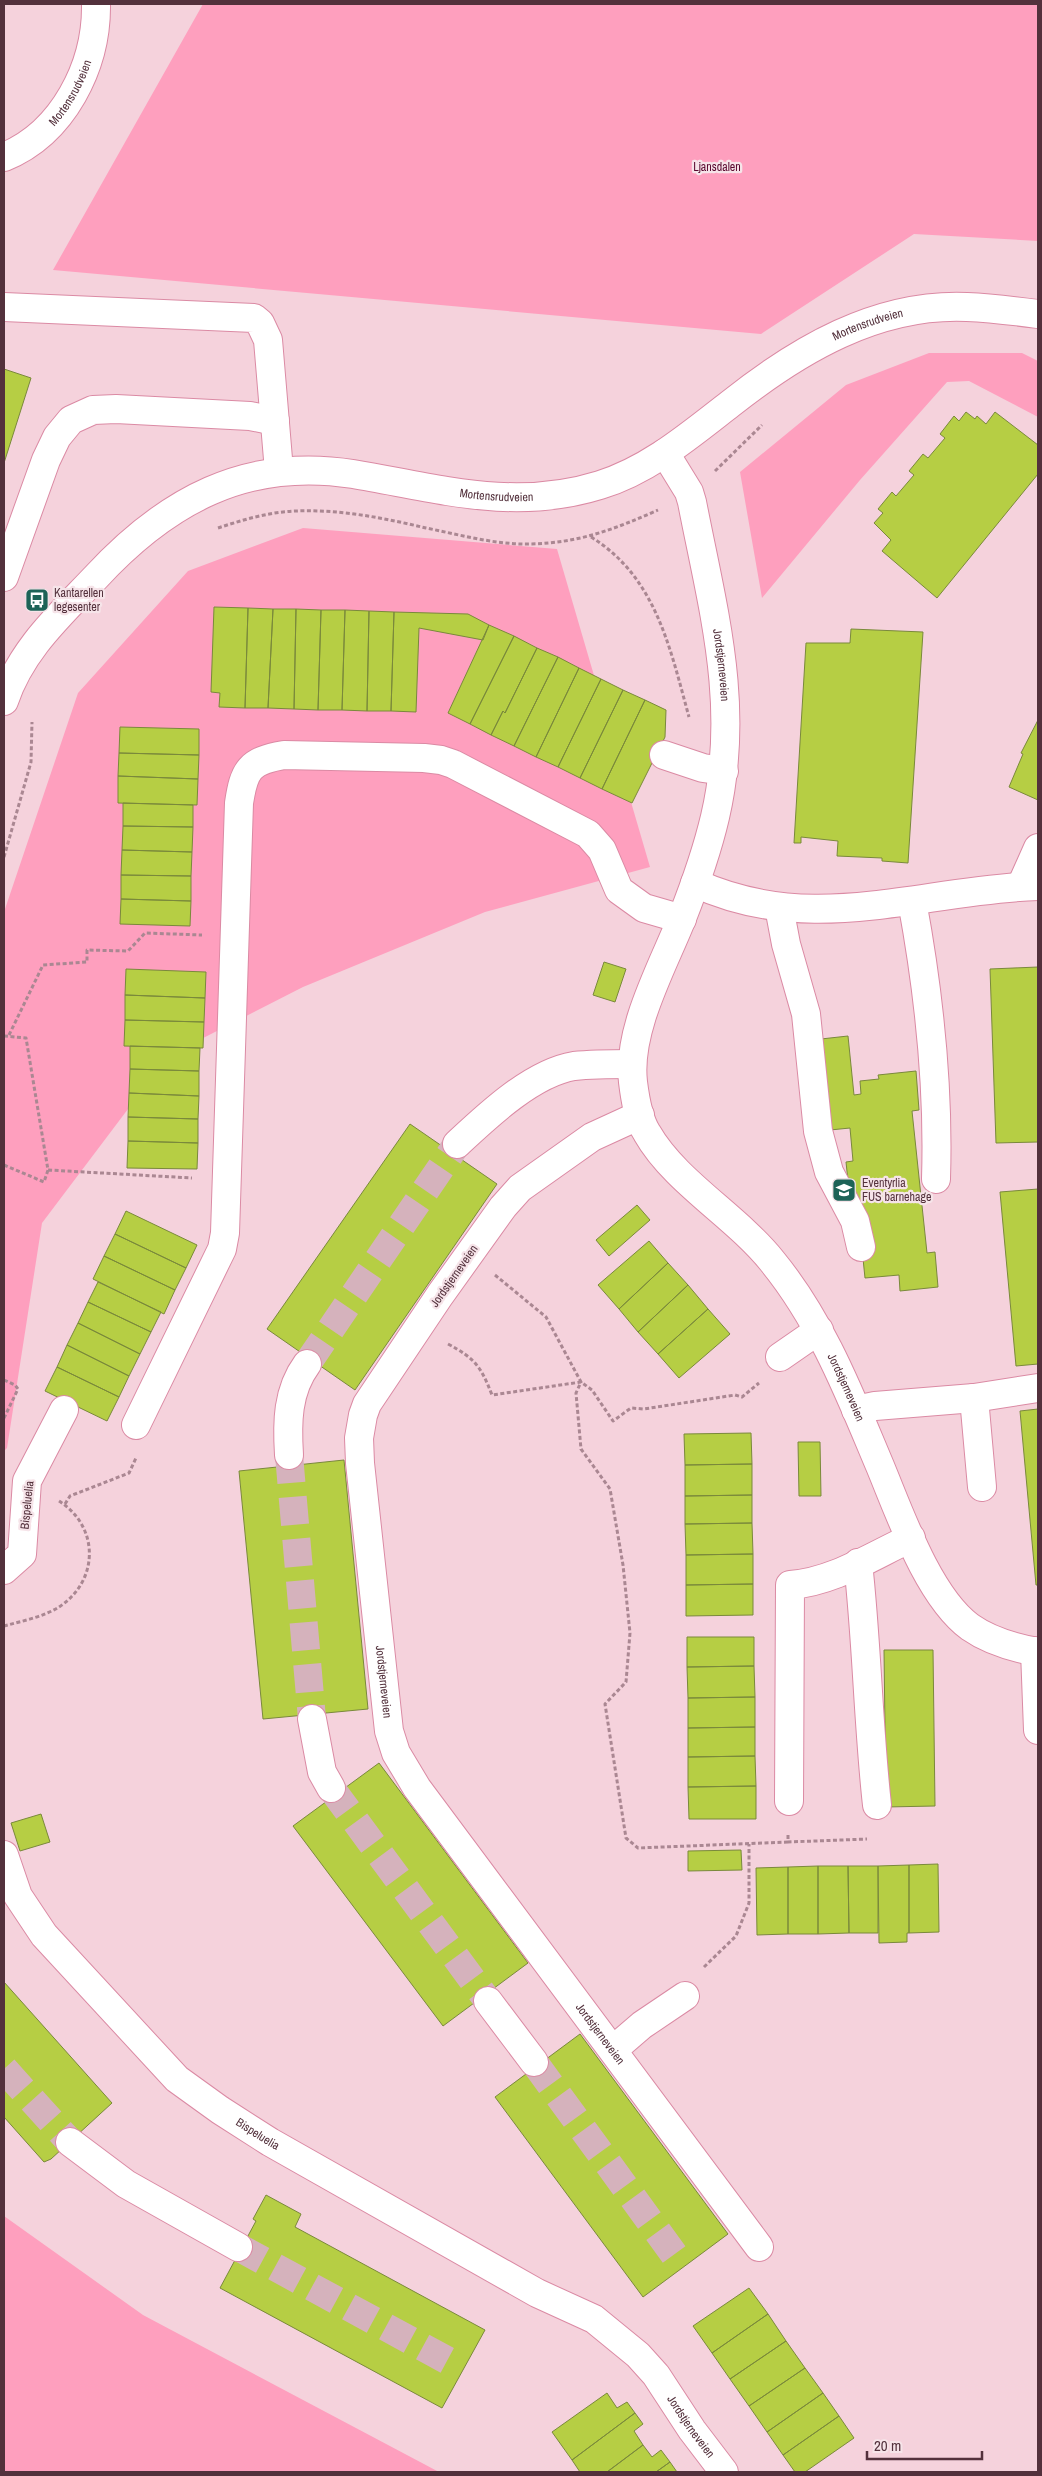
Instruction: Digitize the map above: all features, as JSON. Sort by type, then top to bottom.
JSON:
[{"type":"street","name":"Mortensrudveien","points":[[4,157],[14,153],[37,137],[71,99],[90,55],[96,27],[96,4]]},
{"type":"street","name":"Mortensrudveien","points":[[4,701],[9,674],[60,614],[109,563],[163,516],[207,491],[257,475],[304,470],[351,474],[468,496],[497,498],[534,497],[571,493],[602,485],[665,454],[770,372],[828,338],[865,323],[896,314],[965,307],[1038,314]]},
{"type":"street","points":[[4,308],[254,318],[260,323],[268,340],[279,472]]},
{"type":"street","points":[[4,577],[46,460],[57,437],[71,420],[93,410],[116,409],[250,416],[275,421]]},
{"type":"street","name":"Jordstjerneveien","points":[[665,454],[689,492],[692,502],[725,677],[727,714],[713,769],[714,820],[695,883],[635,1042],[632,1064],[633,1084],[645,1132],[658,1150],[681,1174],[742,1228],[770,1257],[789,1282],[819,1330],[911,1538],[934,1584],[950,1608],[970,1627],[995,1641],[1037,1652]]},
{"type":"street","points":[[136,1425],[222,1249],[225,1233],[239,804],[243,778],[254,766],[269,758],[284,755],[424,758],[453,764],[588,834],[602,850],[619,890],[644,908],[682,919]]},
{"type":"street","points":[[664,755],[713,769]]},
{"type":"street","points":[[695,883],[746,902],[779,907],[828,910],[912,901],[1001,887],[1030,886],[1038,848]]},
{"type":"street","points":[[912,901],[922,952],[935,1072],[938,1129],[936,1179]]},
{"type":"street","points":[[779,907],[786,944],[806,1014],[818,1131],[830,1172],[855,1221],[862,1247]]},
{"type":"street","points":[[457,1144],[505,1099],[547,1077],[573,1067],[632,1064]]},
{"type":"street","name":"Jordstjerneveien","points":[[640,1115],[592,1137],[520,1188],[469,1254],[366,1404],[359,1438],[388,1731],[396,1753],[417,1788],[758,2247]]},
{"type":"street","points":[[780,1357],[819,1330]]},
{"type":"street","points":[[288,1455],[288,1412],[298,1376],[307,1364]]},
{"type":"street","points":[[856,1410],[875,1406],[974,1398],[1038,1388]]},
{"type":"street","points":[[974,1398],[982,1487]]},
{"type":"street","name":"Bispeluelia","points":[[13,1562],[27,1481],[64,1410]]},
{"type":"street","points":[[789,1801],[790,1584],[809,1583],[911,1538]]},
{"type":"street","points":[[858,1563],[864,1617],[869,1733],[877,1805]]},
{"type":"street","points":[[1037,1652],[1038,1730]]},
{"type":"street","points":[[312,1719],[322,1772],[331,1788]]},
{"type":"street","name":"Bispeluelia","points":[[4,1854],[18,1896],[44,1935],[177,2079],[220,2110],[270,2142],[537,2293],[594,2319]]},
{"type":"street","points":[[613,2050],[642,2025],[685,1996]]},
{"type":"street","points":[[488,2002],[534,2062]]},
{"type":"street","points":[[70,2142],[126,2184],[238,2247]]},
{"type":"street","name":"Jordstjerneveien","points":[[594,2319],[638,2355],[656,2375],[692,2430],[724,2472]]},
{"type":"path","points":[[590,537],[612,550],[631,570],[650,600],[713,769]]},
{"type":"path","points":[[4,857],[31,762],[32,715]]},
{"type":"path","points":[[9,1035],[43,965],[87,962],[87,950],[128,952],[145,933],[172,934]]},
{"type":"path","points":[[4,1036],[26,1038],[48,1170],[44,1182],[4,1165]]},
{"type":"path","points":[[48,1170],[172,1177]]},
{"type":"path","points":[[469,1254],[546,1317],[582,1382],[592,1390],[612,1421],[631,1408],[644,1409],[735,1395],[742,1397]]},
{"type":"path","points":[[419,1329],[461,1351],[482,1369],[492,1395],[582,1382]]},
{"type":"path","points":[[4,1380],[15,1385],[18,1389],[4,1418]]},
{"type":"path","points":[[582,1382],[576,1393],[581,1449],[610,1489],[623,1565],[630,1633],[626,1682],[605,1704],[626,1838],[638,1848],[879,1839],[877,1805]]},
{"type":"path","points":[[64,1504],[70,1496],[129,1473],[136,1457]]},
{"type":"path","points":[[788,1842],[789,1801]]},
{"type":"path","points":[[685,1996],[682,1987],[736,1936],[749,1903],[748,1844]]},
{"type":"green space","name":"Ljansdalen","points":[[203,4],[1038,4],[1038,241],[914,234],[761,334],[53,270]]},
{"type":"green space","points":[[929,353],[1022,353],[1038,361],[1038,417],[969,381],[947,382],[860,480],[762,598],[740,472],[846,385]]},
{"type":"green space","points":[[303,528],[557,549],[650,867],[485,912],[303,987],[168,1056],[42,1223],[7,1448],[4,1451],[4,912],[78,693],[188,571]]},
{"type":"green space","points":[[4,2216],[143,2315],[439,2472],[4,2472]]},
{"type":"building","points":[[4,369],[31,378],[4,463]]},
{"type":"building","points":[[966,412],[975,419],[977,416],[986,424],[995,412],[1038,445],[1038,474],[937,598],[882,551],[891,540],[874,523],[883,513],[878,509],[892,492],[896,496],[914,475],[909,471],[923,454],[928,458],[945,438],[940,434],[954,416],[959,421]]},
{"type":"building","points":[[214,607],[248,608],[245,708],[219,707],[220,693],[211,692]]},
{"type":"building","points":[[248,608],[273,609],[268,708],[245,708]]},
{"type":"building","points":[[273,609],[296,609],[294,709],[268,708]]},
{"type":"building","points":[[296,609],[321,610],[318,710],[294,709]]},
{"type":"building","points":[[321,610],[345,610],[342,710],[318,710]]},
{"type":"building","points":[[345,610],[369,611],[367,711],[342,710]]},
{"type":"building","points":[[369,611],[394,612],[391,711],[367,711]]},
{"type":"building","points":[[394,612],[468,614],[489,625],[483,640],[419,628],[416,712],[391,711]]},
{"type":"building","points":[[489,625],[514,636],[470,724],[448,713]]},
{"type":"building","points":[[851,629],[923,632],[908,863],[882,861],[882,858],[837,856],[838,841],[801,837],[801,843],[794,843],[806,643],[850,643]]},
{"type":"building","points":[[514,636],[537,648],[505,713],[503,711],[491,735],[470,724]]},
{"type":"building","points":[[537,648],[558,657],[514,746],[491,735],[503,711],[505,713]]},
{"type":"building","points":[[558,657],[579,668],[536,757],[514,746]]},
{"type":"building","points":[[579,668],[601,679],[558,767],[536,757]]},
{"type":"building","points":[[601,679],[623,690],[580,778],[558,767]]},
{"type":"building","points":[[623,690],[645,700],[602,789],[580,778]]},
{"type":"building","points":[[645,700],[666,710],[665,737],[632,803],[602,789]]},
{"type":"building","points":[[1038,720],[1038,800],[1009,787],[1023,754],[1021,753]]},
{"type":"building","points":[[120,727],[199,729],[199,755],[119,753]]},
{"type":"building","points":[[119,753],[199,755],[198,779],[118,776]]},
{"type":"building","points":[[118,776],[198,779],[197,805],[118,803]]},
{"type":"building","points":[[123,803],[193,805],[193,827],[123,826]]},
{"type":"building","points":[[123,826],[193,827],[192,852],[122,850]]},
{"type":"building","points":[[122,850],[192,852],[191,876],[121,875]]},
{"type":"building","points":[[121,875],[191,876],[191,901],[121,899]]},
{"type":"building","points":[[121,899],[191,901],[190,926],[120,924]]},
{"type":"building","points":[[604,962],[626,969],[615,1002],[593,995]]},
{"type":"building","points":[[1038,967],[1038,1142],[996,1143],[990,969]]},
{"type":"building","points":[[126,969],[206,972],[205,998],[125,995]]},
{"type":"building","points":[[125,995],[205,998],[204,1022],[125,1020]]},
{"type":"building","points":[[125,1020],[204,1022],[203,1048],[124,1046]]},
{"type":"building","points":[[848,1036],[854,1095],[861,1094],[860,1081],[879,1079],[878,1075],[916,1071],[919,1110],[912,1111],[927,1253],[935,1252],[938,1287],[900,1291],[899,1275],[865,1278],[857,1200],[850,1200],[846,1162],[853,1161],[850,1128],[830,1130],[821,1039]]},
{"type":"building","points":[[130,1046],[200,1048],[199,1071],[130,1069]]},
{"type":"building","points":[[130,1069],[199,1071],[199,1096],[129,1093]]},
{"type":"building","points":[[129,1093],[199,1096],[198,1119],[128,1117]]},
{"type":"building","points":[[128,1117],[198,1119],[198,1143],[128,1141]]},
{"type":"building","points":[[410,1124],[497,1184],[355,1390],[267,1329]]},
{"type":"building","points":[[128,1141],[198,1143],[197,1169],[127,1168]]},
{"type":"building","points":[[1038,1189],[1038,1364],[1016,1366],[1000,1192]]},
{"type":"building","points":[[637,1205],[650,1220],[609,1256],[596,1240]]},
{"type":"building","points":[[126,1211],[197,1245],[186,1268],[115,1234]]},
{"type":"building","points":[[115,1234],[186,1268],[175,1290],[104,1256]]},
{"type":"building","points":[[649,1241],[668,1263],[619,1309],[598,1285]]},
{"type":"building","points":[[104,1256],[175,1290],[164,1314],[93,1279]]},
{"type":"building","points":[[668,1263],[688,1285],[638,1332],[619,1309]]},
{"type":"building","points":[[98,1282],[161,1312],[151,1332],[88,1302]]},
{"type":"building","points":[[688,1285],[708,1309],[658,1354],[638,1332]]},
{"type":"building","points":[[88,1302],[151,1332],[140,1354],[78,1323]]},
{"type":"building","points":[[708,1309],[730,1334],[679,1378],[658,1354]]},
{"type":"building","points":[[78,1323],[140,1354],[129,1376],[67,1345]]},
{"type":"building","points":[[67,1345],[129,1376],[119,1397],[57,1367]]},
{"type":"building","points":[[57,1367],[119,1397],[107,1421],[45,1391]]},
{"type":"building","points":[[1038,1409],[1038,1585],[1036,1585],[1020,1411]]},
{"type":"building","points":[[751,1433],[752,1464],[685,1465],[684,1434]]},
{"type":"building","points":[[798,1442],[820,1442],[821,1496],[799,1496]]},
{"type":"building","points":[[344,1460],[368,1709],[263,1719],[239,1471]]},
{"type":"building","points":[[752,1464],[752,1495],[685,1496],[685,1465]]},
{"type":"building","points":[[752,1495],[752,1523],[685,1524],[685,1496]]},
{"type":"building","points":[[752,1523],[753,1554],[686,1555],[685,1524]]},
{"type":"building","points":[[753,1554],[753,1584],[686,1585],[686,1555]]},
{"type":"building","points":[[753,1584],[753,1615],[686,1616],[686,1585]]},
{"type":"building","points":[[687,1637],[754,1637],[754,1666],[687,1667]]},
{"type":"building","points":[[884,1650],[933,1650],[935,1806],[886,1807]]},
{"type":"building","points":[[754,1666],[755,1697],[688,1698],[687,1667]]},
{"type":"building","points":[[755,1697],[755,1727],[688,1728],[688,1698]]},
{"type":"building","points":[[755,1727],[755,1756],[688,1757],[688,1728]]},
{"type":"building","points":[[755,1756],[756,1786],[688,1787],[688,1757]]},
{"type":"building","points":[[379,1763],[528,1963],[443,2026],[293,1826]]},
{"type":"building","points":[[756,1786],[756,1819],[689,1819],[688,1787]]},
{"type":"building","points":[[41,1814],[50,1842],[20,1851],[11,1823]]},
{"type":"building","points":[[741,1850],[742,1870],[688,1871],[688,1851]]},
{"type":"building","points":[[938,1864],[939,1932],[909,1933],[909,1865]]},
{"type":"building","points":[[909,1865],[909,1933],[907,1933],[907,1942],[879,1943],[878,1866]]},
{"type":"building","points":[[818,1866],[848,1866],[849,1933],[818,1934]]},
{"type":"building","points":[[818,1866],[818,1934],[788,1934],[788,1867]]},
{"type":"building","points":[[848,1866],[878,1866],[878,1933],[849,1933]]},
{"type":"building","points":[[788,1867],[788,1934],[757,1935],[756,1868]]},
{"type":"building","points":[[4,1982],[112,2103],[51,2159],[44,2162],[4,2117]]},
{"type":"building","points":[[580,2034],[728,2234],[643,2297],[495,2097]]},
{"type":"building","points":[[266,2195],[301,2214],[295,2227],[485,2330],[442,2408],[220,2288],[256,2221],[253,2219]]},
{"type":"building","points":[[749,2288],[768,2314],[712,2353],[693,2326]]},
{"type":"building","points":[[768,2314],[786,2341],[730,2379],[712,2353]]},
{"type":"building","points":[[786,2341],[805,2368],[749,2406],[730,2379]]},
{"type":"building","points":[[805,2368],[823,2393],[767,2432],[749,2406]]},
{"type":"building","points":[[607,2393],[617,2408],[627,2402],[635,2413],[572,2460],[552,2432]]},
{"type":"building","points":[[823,2393],[839,2416],[783,2455],[767,2432]]},
{"type":"building","points":[[635,2413],[643,2424],[634,2431],[643,2445],[607,2472],[580,2472],[572,2460]]},
{"type":"building","points":[[839,2416],[854,2438],[805,2472],[795,2472],[783,2455]]},
{"type":"building","points":[[643,2445],[652,2457],[661,2450],[670,2462],[656,2472],[607,2472]]},
{"type":"building","points":[[670,2462],[677,2472],[656,2472]]},
{"type":"tunnel","points":[[307,1364],[457,1144]]},
{"type":"tunnel","points":[[289,1455],[312,1719]]},
{"type":"tunnel","points":[[331,1788],[488,2001]]},
{"type":"tunnel","points":[[534,2062],[676,2257]]},
{"type":"tunnel","points":[[4,2069],[70,2142]]},
{"type":"tunnel","points":[[238,2247],[454,2364]]},
{"type":"place","name":"Kantarellen legesenter","points":[[37,600]]},
{"type":"place","name":"Eventyrlia FUS barnehage","points":[[844,1190]]}]
